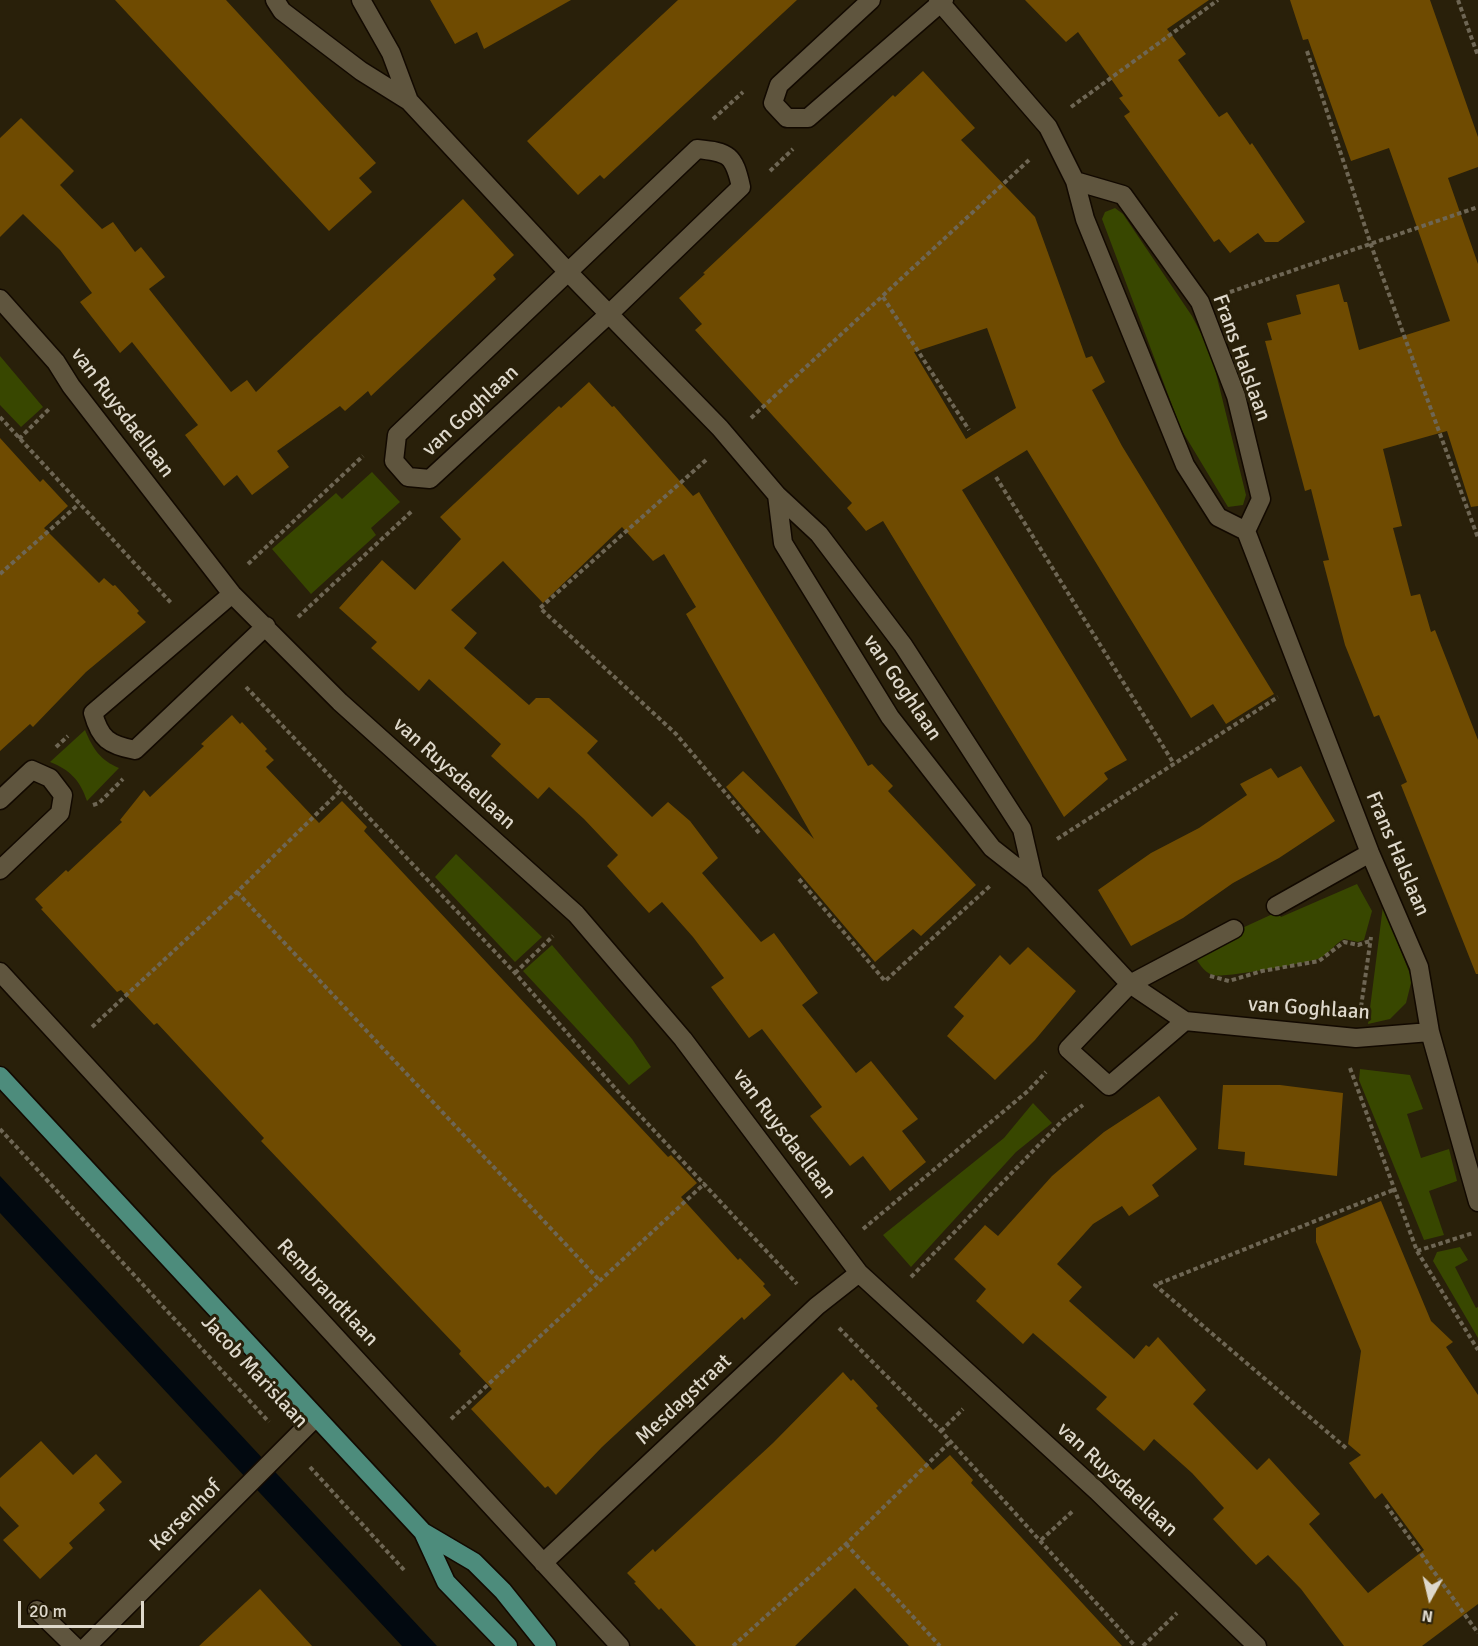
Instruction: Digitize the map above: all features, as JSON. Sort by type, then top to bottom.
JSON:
[{"type":"main road","name":"Jacob Marislaan","points":[[0,1076],[423,1532],[474,1562],[503,1591],[547,1646]]},
{"type":"main road","name":"Jacob Marislaan","points":[[423,1532],[446,1582],[508,1646]]},
{"type":"street","name":"van Goghlaan","points":[[275,0],[282,11],[361,71],[409,101],[567,271],[720,428],[777,495],[819,534],[903,645],[1022,829],[1021,861]]},
{"type":"street","name":"van Goghlaan","points":[[361,0],[391,53],[409,101]]},
{"type":"street","points":[[871,0],[779,85],[773,103],[787,117],[808,118],[941,1],[1048,127],[1075,181],[1085,219],[1185,465],[1218,517],[1246,531]]},
{"type":"street","name":"van Goghlaan","points":[[697,149],[397,435],[394,461],[408,477],[430,479],[609,314],[741,187]]},
{"type":"street","points":[[697,149],[722,151],[736,164],[741,187]]},
{"type":"street","name":"Frans Halslaan","points":[[1075,181],[1124,195],[1200,302],[1236,396],[1261,500],[1246,531],[1370,853],[1419,967],[1430,1032],[1478,1202]]},
{"type":"street","name":"van Ruysdaellaan","points":[[0,299],[56,362],[71,386],[229,590],[340,702],[576,914],[683,1040],[842,1247],[859,1273],[887,1302],[984,1386],[1096,1490],[1257,1646]]},
{"type":"street","name":"van Goghlaan","points":[[777,495],[783,543],[890,717],[992,848],[1021,861],[1034,881],[1130,984],[1185,1021],[1356,1038],[1430,1032]]},
{"type":"street","points":[[229,590],[195,629],[93,713],[97,729],[113,746],[135,750],[266,626]]},
{"type":"street","points":[[0,800],[32,770],[50,778],[63,795],[60,813],[0,870]]},
{"type":"street","points":[[1276,906],[1370,853]]},
{"type":"street","points":[[1185,1021],[1109,1086],[1068,1050],[1130,984],[1234,929]]},
{"type":"street","name":"Rembrandtlaan","points":[[0,972],[620,1646]]},
{"type":"street","name":"Mesdagstraat","points":[[543,1563],[817,1306],[859,1273]]},
{"type":"street","name":"Kersenhof","points":[[87,1646],[316,1417]]},
{"type":"street","points":[[37,1610],[74,1646]]},
{"type":"path","points":[[1048,127],[1083,97],[1218,0]]},
{"type":"path","points":[[1458,0],[1478,56]]},
{"type":"path","points":[[1307,51],[1371,245],[1478,538]]},
{"type":"path","points":[[697,149],[707,125],[752,84],[779,85]]},
{"type":"path","points":[[741,187],[763,178],[793,149],[808,118]]},
{"type":"path","points":[[1200,302],[1478,207]]},
{"type":"path","points":[[883,297],[969,430]]},
{"type":"path","points":[[19,439],[71,386]]},
{"type":"path","points":[[0,417],[195,629]]},
{"type":"path","points":[[229,590],[356,460],[397,435]]},
{"type":"path","points":[[996,477],[1174,764]]},
{"type":"path","points":[[282,643],[301,613],[421,503],[430,479]]},
{"type":"path","points":[[0,574],[79,504]]},
{"type":"path","points":[[226,665],[515,973],[621,1095],[817,1306],[1041,1540],[1135,1646]]},
{"type":"path","points":[[799,879],[885,981],[1021,861],[1304,681]]},
{"type":"path","points":[[32,770],[93,713]]},
{"type":"path","points":[[60,813],[99,803],[131,772],[135,750]]},
{"type":"path","points":[[69,1048],[237,892],[341,790]]},
{"type":"path","points":[[237,892],[599,1280]]},
{"type":"path","points":[[515,973],[576,914]]},
{"type":"path","points":[[1372,930],[1356,1038],[1346,1057],[1417,1251],[1478,1350]]},
{"type":"path","points":[[1190,954],[1199,968],[1213,979],[1229,981],[1262,971],[1319,961],[1344,942],[1358,945],[1370,942]]},
{"type":"path","points":[[842,1247],[1028,1091],[1068,1050]]},
{"type":"path","points":[[887,1302],[1063,1120],[1109,1086]]},
{"type":"path","name":"Jacob Marislaan","points":[[0,1129],[284,1449],[410,1576]]},
{"type":"path","points":[[431,1438],[705,1183]]},
{"type":"path","points":[[1346,1448],[1155,1285],[1393,1190]]},
{"type":"path","points":[[1417,1251],[1478,1231]]},
{"type":"path","points":[[733,1646],[846,1544],[949,1443]]},
{"type":"path","points":[[1041,1540],[1096,1490]]},
{"type":"path","points":[[1386,1505],[1478,1634]]},
{"type":"path","points":[[846,1544],[940,1646]]},
{"type":"path","points":[[1143,1646],[1201,1590]]},
{"type":"green space","points":[[1115,208],[1123,214],[1192,316],[1211,353],[1246,495],[1243,505],[1228,507],[1181,429],[1102,219],[1105,212]]},
{"type":"green space","points":[[0,356],[43,407],[21,427],[0,405]]},
{"type":"green space","points":[[372,472],[400,502],[371,528],[376,535],[311,594],[272,549],[336,493],[342,499]]},
{"type":"green space","points":[[85,730],[98,753],[119,768],[87,801],[81,787],[73,777],[50,762]]},
{"type":"green space","points":[[456,854],[542,937],[515,962],[435,877]]},
{"type":"green space","points":[[1357,884],[1372,911],[1364,940],[1358,942],[1344,939],[1322,957],[1310,961],[1218,976],[1212,975],[1201,966],[1193,954],[1241,935],[1240,929],[1277,912],[1281,917]]},
{"type":"green space","points":[[1383,906],[1412,979],[1406,1003],[1390,1019],[1368,1024]]},
{"type":"green space","points":[[552,945],[632,1039],[651,1067],[629,1085],[523,971]]},
{"type":"green space","points":[[1360,1069],[1410,1075],[1423,1109],[1407,1114],[1421,1158],[1449,1149],[1457,1181],[1429,1191],[1444,1235],[1424,1240],[1359,1080]]},
{"type":"green space","points":[[1033,1103],[1052,1123],[1016,1152],[911,1267],[883,1235],[1004,1138]]},
{"type":"green space","points":[[1460,1247],[1468,1260],[1455,1267],[1476,1308],[1478,1307],[1478,1338],[1433,1261],[1437,1252]]},
{"type":"shaded area","points":[[0,1176],[437,1646],[402,1646],[0,1213]]},
{"type":"building","points":[[115,0],[226,0],[376,163],[359,178],[372,192],[329,231]]},
{"type":"building","points":[[430,0],[571,0],[484,49],[477,32],[455,44]]},
{"type":"building","points":[[678,0],[797,0],[604,179],[600,175],[578,195],[527,141]]},
{"type":"building","points":[[1025,0],[1209,0],[1167,29],[1186,54],[1178,60],[1219,117],[1227,112],[1250,145],[1252,143],[1305,222],[1278,242],[1265,242],[1258,233],[1230,253],[1219,239],[1214,242],[1124,116],[1130,112],[1119,98],[1123,96],[1078,32],[1066,42]]},
{"type":"building","points":[[1290,0],[1430,0],[1478,137],[1478,167],[1448,178],[1478,264],[1478,506],[1471,507],[1447,431],[1383,449],[1402,526],[1393,528],[1411,596],[1420,594],[1431,632],[1435,630],[1478,740],[1478,974],[1476,974],[1401,785],[1407,782],[1379,715],[1374,717],[1345,645],[1323,561],[1329,560],[1311,489],[1305,491],[1265,341],[1272,340],[1267,323],[1301,314],[1296,295],[1339,284],[1344,302],[1347,302],[1359,350],[1450,321],[1389,148],[1351,161],[1308,39],[1303,40]]},
{"type":"building","points":[[923,71],[975,128],[961,140],[1035,217],[1086,358],[1092,356],[1105,382],[1092,390],[1122,446],[1274,694],[1226,724],[1213,704],[1191,718],[1027,450],[962,490],[1127,760],[1104,773],[1108,779],[1064,817],[883,521],[866,531],[847,508],[852,503],[695,330],[702,324],[679,298],[893,95],[895,97]],"holes":[[[987,328],[1016,408],[966,439],[914,352]]]},
{"type":"building","points":[[21,118],[74,171],[60,185],[102,229],[113,222],[135,252],[141,247],[165,277],[149,289],[231,392],[247,380],[256,392],[463,199],[514,255],[493,275],[496,279],[371,396],[368,391],[345,411],[340,406],[277,451],[289,467],[252,495],[237,475],[224,486],[185,435],[198,425],[132,342],[120,353],[80,302],[92,293],[60,250],[23,214],[0,237],[0,138]]},
{"type":"building","points":[[589,382],[612,407],[614,406],[693,496],[699,492],[868,766],[872,764],[893,786],[888,791],[976,885],[921,936],[913,929],[875,962],[726,787],[743,771],[814,839],[686,614],[696,607],[664,554],[653,561],[622,527],[543,603],[503,561],[451,610],[477,633],[464,648],[529,705],[536,698],[549,698],[598,741],[587,753],[652,817],[668,802],[690,821],[718,858],[702,873],[761,942],[774,933],[818,993],[802,1005],[856,1073],[871,1061],[918,1119],[902,1131],[926,1162],[890,1191],[863,1156],[850,1166],[810,1116],[822,1107],[762,1029],[749,1038],[711,987],[724,978],[693,937],[662,902],[649,913],[607,866],[618,855],[584,819],[549,787],[538,799],[491,756],[501,744],[429,679],[419,691],[371,648],[377,642],[339,608],[382,560],[415,590],[461,539],[440,517],[559,406],[561,408]]},
{"type":"building","points":[[0,438],[40,482],[43,479],[68,506],[44,528],[99,583],[104,578],[113,586],[115,585],[146,622],[86,672],[33,727],[30,724],[0,751]]},
{"type":"building","points":[[232,715],[240,724],[242,722],[267,749],[265,751],[274,760],[266,767],[319,823],[342,801],[367,827],[364,831],[668,1157],[671,1155],[697,1183],[681,1197],[738,1260],[740,1258],[765,1284],[763,1286],[771,1295],[744,1320],[742,1317],[602,1447],[556,1495],[548,1486],[545,1488],[471,1409],[492,1389],[459,1354],[461,1351],[261,1141],[264,1138],[157,1023],[154,1025],[121,990],[117,992],[41,909],[43,908],[35,899],[122,822],[120,820],[144,790],[150,797],[204,746],[201,744]]},
{"type":"building","points":[[1301,766],[1335,821],[1279,858],[1233,883],[1183,918],[1131,946],[1098,890],[1151,853],[1199,828],[1247,795],[1240,784],[1271,768],[1278,778]]},
{"type":"building","points":[[1028,947],[1076,991],[1035,1040],[995,1080],[947,1036],[964,1016],[954,1007],[1000,955],[1010,965]]},
{"type":"building","points":[[1223,1085],[1280,1085],[1343,1093],[1337,1176],[1244,1165],[1245,1152],[1218,1149]]},
{"type":"building","points":[[1159,1096],[1197,1149],[1152,1185],[1159,1196],[1129,1216],[1122,1206],[1093,1224],[1057,1264],[1082,1287],[1069,1301],[1134,1359],[1146,1345],[1149,1347],[1158,1337],[1206,1390],[1193,1404],[1257,1470],[1269,1458],[1320,1514],[1309,1524],[1368,1593],[1424,1550],[1382,1493],[1375,1499],[1349,1463],[1361,1455],[1348,1444],[1361,1351],[1316,1242],[1316,1228],[1381,1201],[1431,1321],[1453,1342],[1446,1347],[1478,1395],[1478,1604],[1422,1646],[1344,1646],[1301,1589],[1268,1555],[1256,1565],[1213,1519],[1224,1508],[1192,1473],[1154,1439],[1144,1451],[1096,1409],[1107,1397],[1033,1333],[1023,1344],[976,1301],[986,1289],[954,1259],[985,1225],[998,1236],[1052,1176],[1104,1132]]},
{"type":"building","points":[[843,1372],[851,1381],[853,1379],[878,1406],[876,1408],[933,1470],[950,1455],[973,1480],[971,1483],[1122,1646],[909,1646],[855,1588],[795,1646],[696,1646],[661,1608],[659,1610],[627,1573],[653,1549],[655,1552],[773,1443]]},
{"type":"building","points":[[41,1441],[73,1475],[96,1454],[122,1482],[99,1503],[105,1510],[69,1543],[73,1548],[40,1579],[3,1540],[19,1526],[0,1506],[0,1478]]},
{"type":"building","points":[[260,1589],[312,1646],[199,1646],[246,1602]]}]
